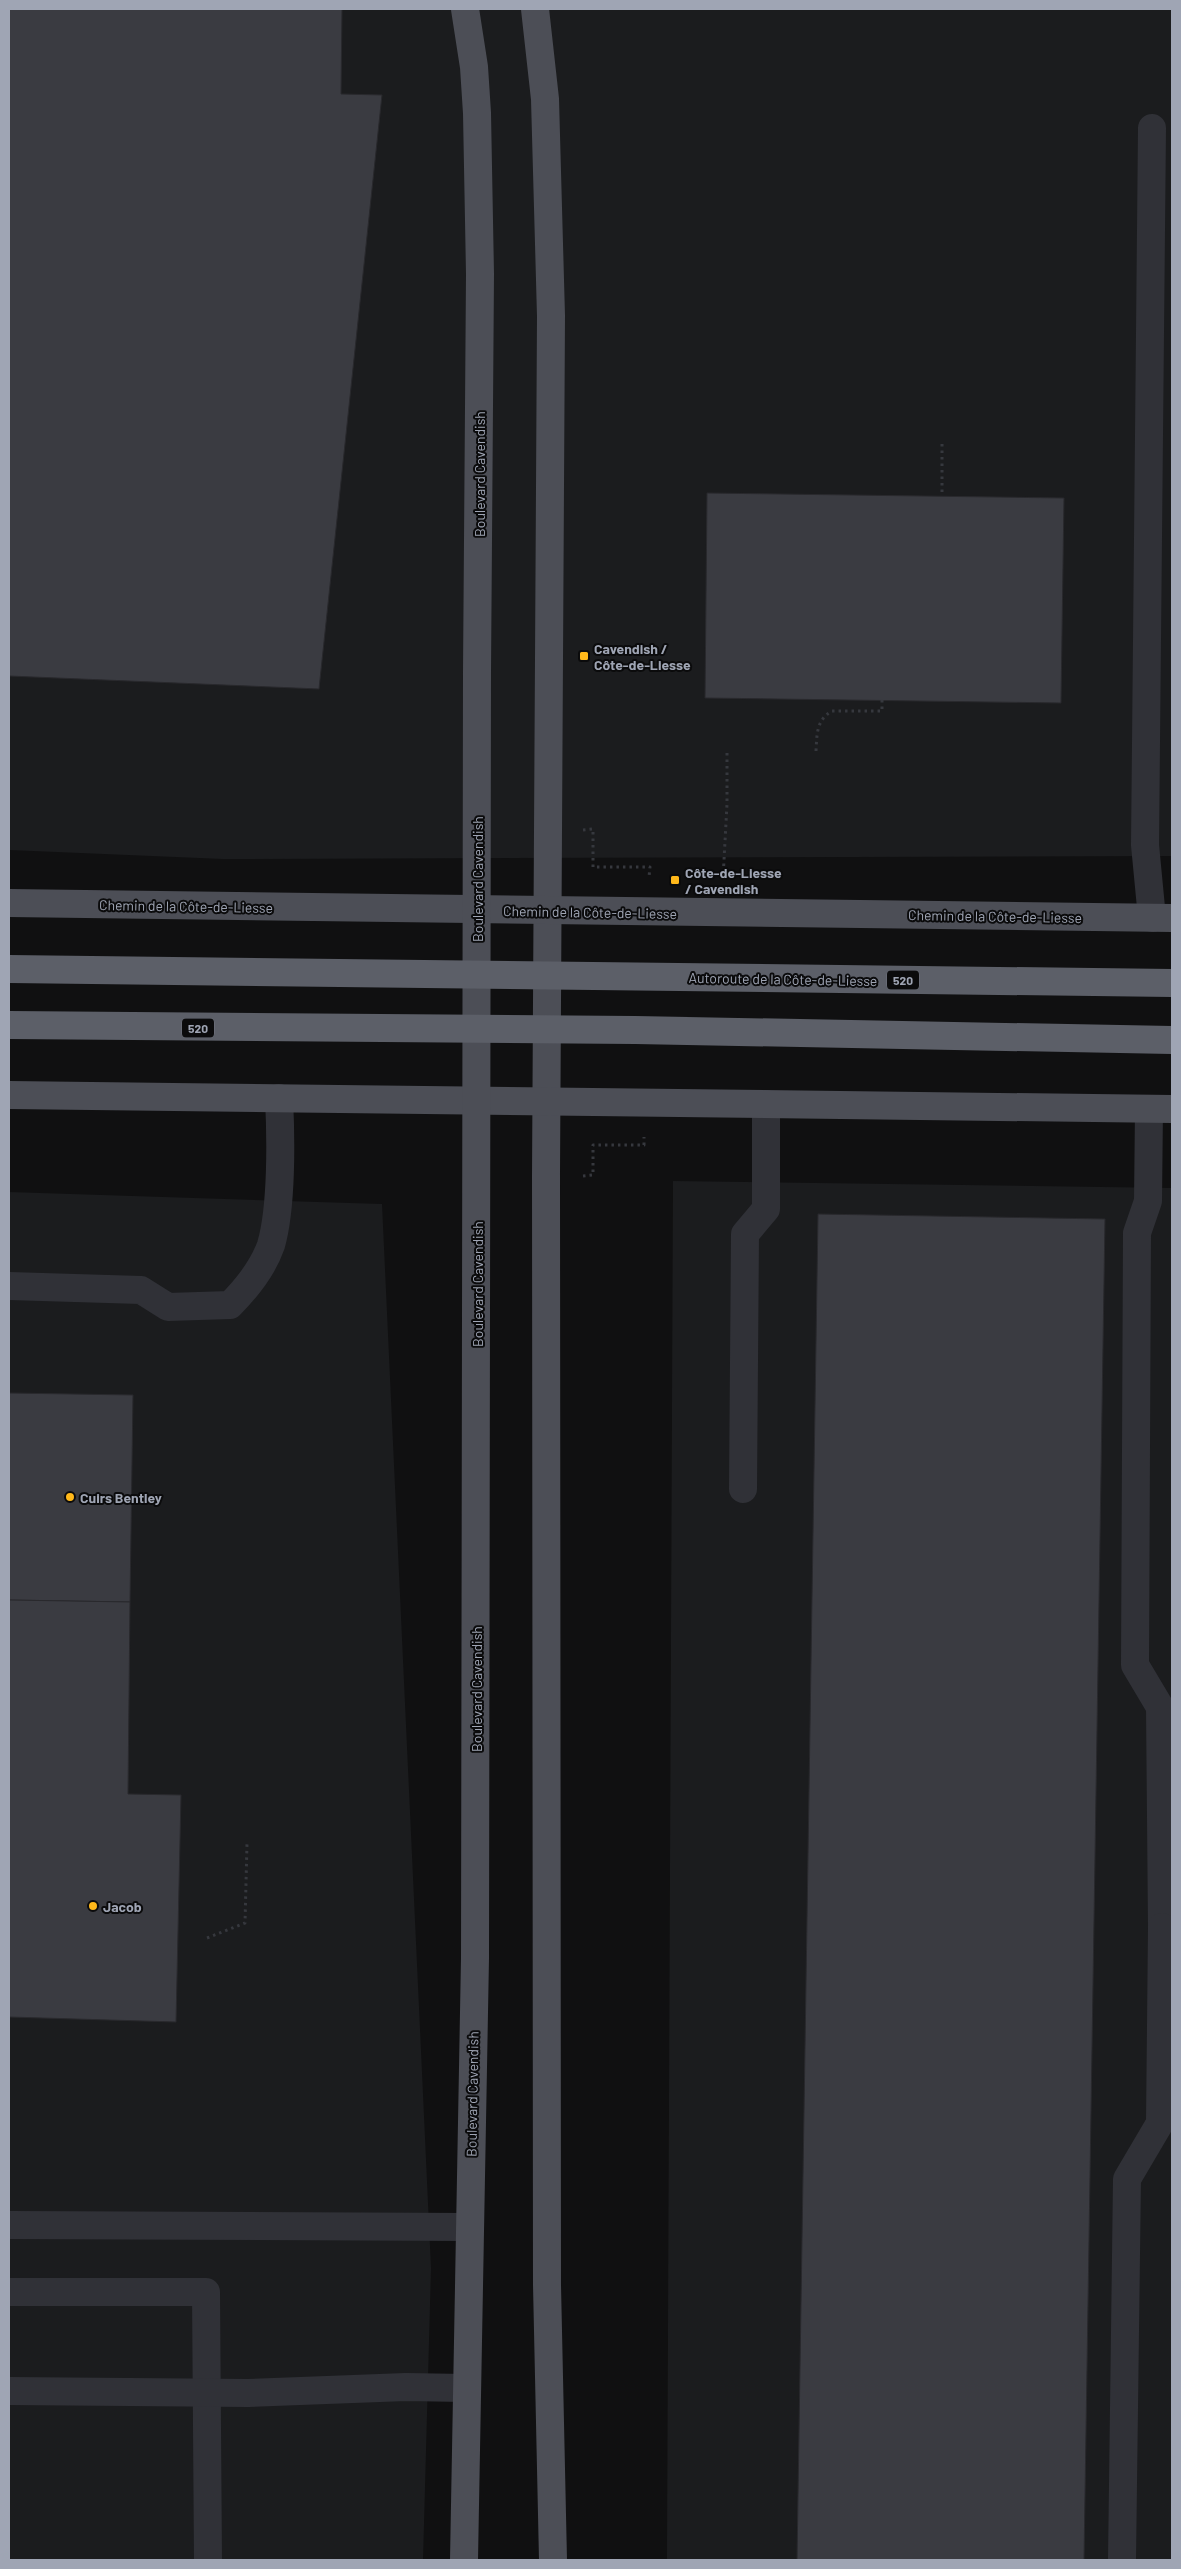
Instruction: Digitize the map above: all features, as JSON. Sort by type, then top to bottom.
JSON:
[{"type":"highway","name":"Autoroute de la Côte-de-Liesse","points":[[9,969],[1172,983]]},
{"type":"highway","name":"520","points":[[9,1025],[388,1030],[635,1030],[1172,1040]]},
{"type":"main road","name":"Boulevard Cavendish","points":[[464,2560],[465,2388],[475,1939],[477,673],[480,274],[474,67],[465,9]]},
{"type":"main road","points":[[535,9],[545,100],[551,316],[546,1165],[547,2176],[553,2560]]},
{"type":"main road","name":"Chemin de la Côte-de-Liesse","points":[[9,903],[1162,918]]},
{"type":"main road","points":[[9,1095],[1161,1109]]},
{"type":"lane","points":[[1152,128],[1145,845],[1162,918]]},
{"type":"lane","points":[[9,1286],[141,1290],[168,1307],[230,1305],[250,1285],[270,1245],[275,1222],[279,1167],[279,1098]]},
{"type":"lane","points":[[743,1489],[745,1234],[766,1209],[766,1104]]},
{"type":"lane","points":[[1122,2560],[1127,2179],[1160,2123],[1167,1927],[1160,1707],[1135,1665],[1137,1233],[1148,1202],[1161,1109]]},
{"type":"lane","points":[[9,2225],[470,2227]]},
{"type":"lane","points":[[9,2292],[206,2292],[208,2560]]},
{"type":"lane","points":[[9,2391],[248,2393],[406,2387],[465,2388]]},
{"type":"path","points":[[942,444],[942,496]]},
{"type":"path","points":[[816,751],[817,731],[826,714],[832,711],[882,711],[882,700]]},
{"type":"path","points":[[723,880],[727,804],[727,750]]},
{"type":"path","points":[[583,830],[593,829],[592,867],[650,867],[649,878]]},
{"type":"path","points":[[583,1176],[593,1175],[593,1145],[644,1145],[644,1134]]},
{"type":"path","points":[[207,1938],[245,1922],[247,1843]]},
{"type":"shaded area","points":[[9,9],[1172,9],[1172,856],[223,859],[9,850]]},
{"type":"shaded area","points":[[673,1181],[1172,1188],[1172,2560],[667,2560]]},
{"type":"shaded area","points":[[9,1192],[382,1204],[431,2268],[423,2560],[9,2560]]},
{"type":"building","points":[[9,9],[342,9],[341,94],[382,95],[319,689],[9,676]]},
{"type":"building","points":[[707,493],[1064,498],[1061,703],[705,698]]},
{"type":"building","points":[[818,1214],[1105,1219],[1084,2560],[797,2560]]},
{"type":"building","name":"Cuirs Bentley","points":[[9,1393],[133,1395],[130,1602],[9,1600]]},
{"type":"building","name":"Jacob","points":[[9,1600],[130,1602],[128,1794],[181,1795],[176,2022],[9,2017]]},
{"type":"place","name":"Cavendish / Côte-de-Liesse","points":[[584,656]]},
{"type":"place","name":"Côte-de-Liesse / Cavendish","points":[[675,880]]},
{"type":"place","name":"Cuirs Bentley","points":[[70,1497]]},
{"type":"place","name":"Jacob","points":[[93,1906]]}]
